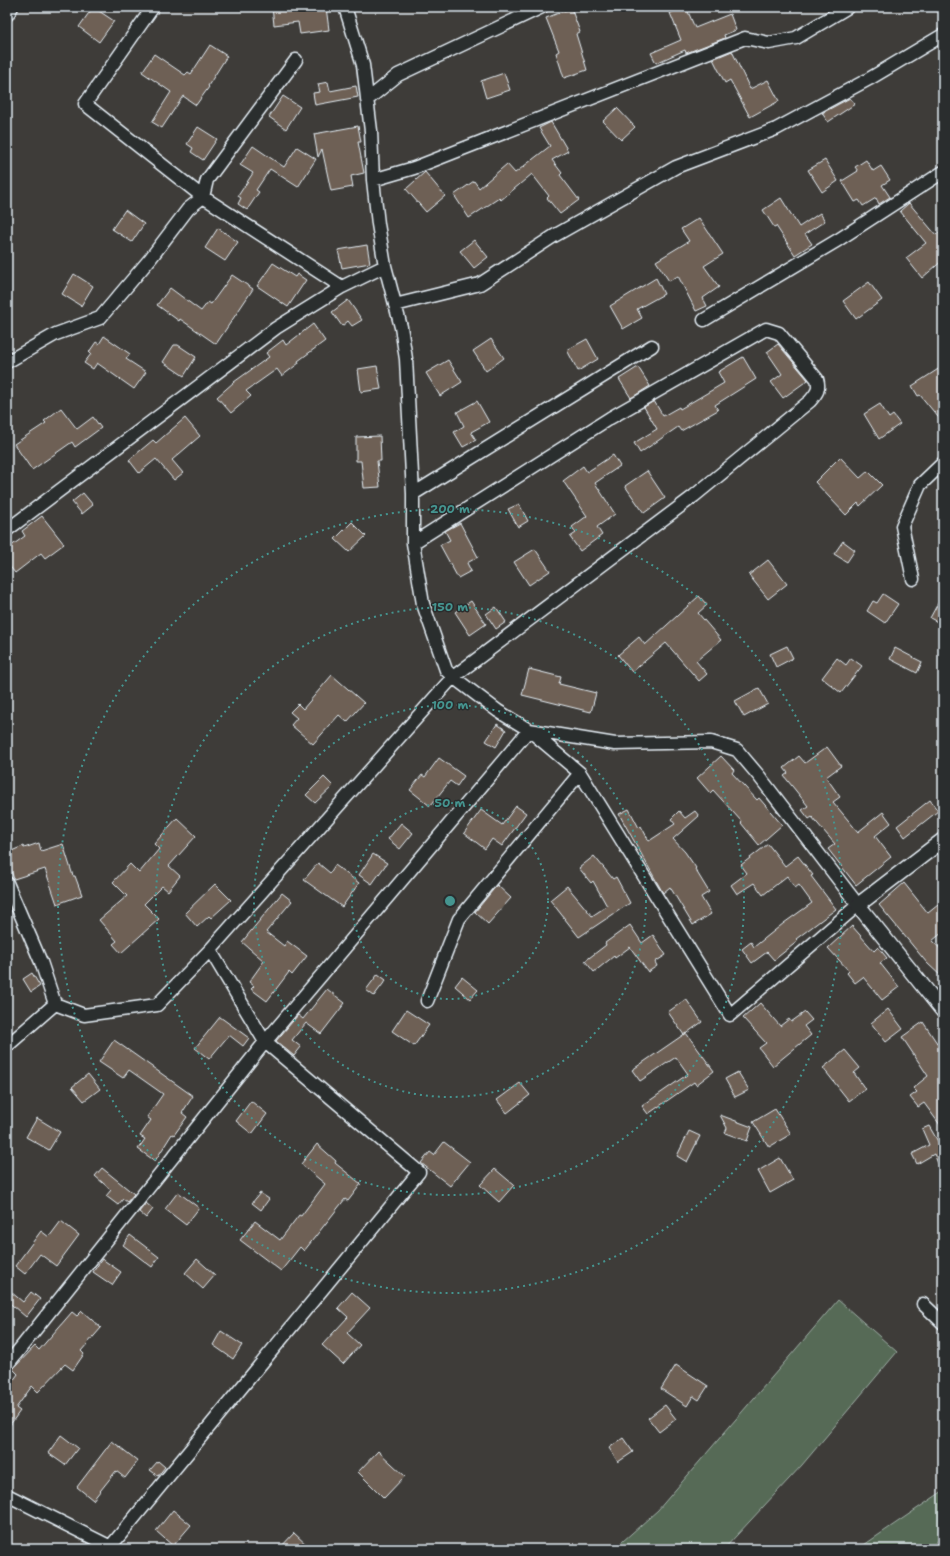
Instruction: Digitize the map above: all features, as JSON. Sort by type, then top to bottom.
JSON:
[{"type":"street","points":[[7,15],[12,7]]},
{"type":"street","points":[[153,7],[85,104],[203,197],[342,287]]},
{"type":"street","points":[[345,7],[363,65],[371,131],[373,180],[378,224],[385,266],[401,327],[406,359],[413,494],[413,543],[423,604],[446,670],[498,711],[529,730],[580,773],[730,1015],[858,905],[943,840]]},
{"type":"street","points":[[367,100],[398,75],[542,7]]},
{"type":"street","points":[[373,180],[414,168],[744,38],[769,43],[796,38],[848,7]]},
{"type":"street","points":[[395,305],[480,284],[554,236],[676,167],[776,129],[869,79],[943,34]]},
{"type":"street","points":[[7,362],[56,334],[100,318],[150,259],[188,209],[203,197],[207,180],[296,60]]},
{"type":"street","points":[[704,320],[838,240],[943,172]]},
{"type":"street","points":[[7,530],[276,328],[342,287],[385,266]]},
{"type":"street","points":[[55,1004],[84,1015],[157,1005],[210,950],[453,677],[694,496],[810,401],[818,392],[819,385],[817,379],[779,333],[766,329],[610,418],[413,543]]},
{"type":"street","points":[[413,494],[652,346]]},
{"type":"street","points":[[913,578],[902,526],[920,485],[943,463]]},
{"type":"street","points":[[529,730],[615,744],[711,742],[736,750],[759,776],[858,905],[943,1011]]},
{"type":"street","points":[[7,1365],[265,1042],[529,730]]},
{"type":"street","points":[[426,1001],[459,919],[580,773]]},
{"type":"street","points":[[7,883],[41,962],[55,1004]]},
{"type":"street","points":[[7,1495],[113,1548],[419,1172],[265,1042],[210,950]]},
{"type":"street","points":[[7,1046],[55,1004]]},
{"type":"street","points":[[923,1304],[943,1323]]},
{"type":"green space","points":[[838,1300],[897,1352],[802,1465],[724,1549],[614,1549],[658,1510]]},
{"type":"green space","points":[[943,1491],[943,1535],[930,1549],[858,1549]]},
{"type":"building","points":[[93,7],[114,21],[99,42],[79,27]]},
{"type":"building","points":[[272,7],[288,7],[288,11],[311,7],[326,7],[329,30],[300,34],[298,22],[274,25]]},
{"type":"building","points":[[685,7],[695,28],[730,14],[736,30],[724,35],[725,38],[686,53],[685,50],[656,63],[651,53],[681,40],[670,13]]},
{"type":"building","points":[[571,8],[580,32],[576,34],[587,70],[564,78],[556,53],[559,51],[546,18]]},
{"type":"building","points":[[210,45],[227,56],[208,86],[209,87],[196,105],[183,96],[162,128],[152,122],[171,92],[142,72],[154,54],[185,75],[188,72],[191,74]]},
{"type":"building","points":[[732,51],[750,89],[768,80],[779,101],[750,117],[730,80],[725,83],[713,59]]},
{"type":"building","points":[[504,73],[510,90],[486,98],[481,81]]},
{"type":"building","points":[[328,82],[330,91],[356,86],[358,97],[315,105],[313,93],[320,92],[318,84]]},
{"type":"building","points":[[283,96],[300,107],[286,129],[269,117]]},
{"type":"building","points":[[850,98],[855,104],[828,122],[822,113]]},
{"type":"building","points":[[617,108],[635,127],[621,140],[603,121]]},
{"type":"building","points":[[551,122],[568,151],[552,160],[562,173],[560,175],[579,200],[560,214],[547,198],[549,196],[532,174],[501,200],[499,198],[469,218],[454,195],[474,181],[479,188],[507,164],[515,173],[550,146],[539,128]]},
{"type":"building","points":[[358,126],[361,142],[358,142],[364,173],[351,176],[353,187],[331,191],[322,149],[318,157],[314,134]]},
{"type":"building","points":[[198,127],[217,139],[203,160],[191,152],[193,148],[187,144]]},
{"type":"building","points":[[253,146],[284,167],[297,147],[316,159],[298,187],[270,169],[256,190],[259,192],[247,210],[238,204],[241,198],[238,196],[253,173],[240,165]]},
{"type":"building","points":[[825,160],[838,181],[822,192],[808,170]]},
{"type":"building","points":[[866,160],[873,171],[881,166],[890,180],[882,185],[890,197],[879,204],[876,198],[863,206],[859,200],[855,202],[842,181],[858,171],[855,167]]},
{"type":"building","points":[[425,172],[445,196],[426,212],[406,189]]},
{"type":"building","points":[[781,198],[799,227],[820,213],[825,221],[805,234],[812,244],[795,255],[776,226],[774,227],[763,210]]},
{"type":"building","points":[[909,203],[936,235],[943,229],[943,260],[922,278],[906,258],[926,243],[900,211]]},
{"type":"building","points":[[125,210],[144,224],[132,242],[112,229]]},
{"type":"building","points":[[699,218],[723,254],[704,266],[719,287],[703,298],[707,306],[696,311],[678,276],[669,281],[656,261],[689,241],[681,229]]},
{"type":"building","points":[[218,228],[238,242],[225,261],[205,248]]},
{"type":"building","points":[[474,240],[488,257],[474,268],[460,251]]},
{"type":"building","points":[[367,245],[370,263],[342,268],[338,250]]},
{"type":"building","points":[[273,263],[295,277],[297,274],[306,280],[288,307],[257,286]]},
{"type":"building","points":[[74,274],[93,286],[81,306],[62,294]]},
{"type":"building","points":[[232,275],[253,289],[216,344],[180,319],[179,321],[157,305],[170,288],[201,311],[208,302],[211,304]]},
{"type":"building","points":[[656,278],[664,294],[637,309],[642,318],[623,329],[610,306]]},
{"type":"building","points":[[869,282],[882,300],[856,319],[843,301]]},
{"type":"building","points":[[348,300],[362,320],[352,326],[348,321],[342,326],[332,312]]},
{"type":"building","points":[[313,324],[325,341],[298,361],[299,363],[282,376],[277,369],[246,391],[251,396],[231,413],[217,397],[234,382],[269,357],[266,353],[283,340],[286,345]]},
{"type":"building","points":[[104,336],[130,354],[126,359],[146,372],[134,389],[97,363],[93,369],[84,363],[91,354],[89,352],[96,342],[99,344]]},
{"type":"building","points":[[491,339],[504,358],[486,371],[473,351]]},
{"type":"building","points":[[587,339],[598,359],[578,371],[567,350]]},
{"type":"building","points":[[778,344],[808,380],[783,398],[771,382],[782,374],[767,352]]},
{"type":"building","points":[[174,345],[178,345],[196,357],[184,376],[163,362]]},
{"type":"building","points":[[743,357],[756,379],[715,405],[718,410],[681,431],[678,427],[640,453],[634,443],[657,429],[644,407],[654,401],[663,416],[679,407],[680,409],[724,383],[718,372]]},
{"type":"building","points":[[448,360],[462,382],[440,396],[426,373]]},
{"type":"building","points":[[377,366],[381,389],[361,392],[358,369]]},
{"type":"building","points":[[943,366],[943,423],[920,395],[918,396],[912,386]]},
{"type":"building","points":[[638,367],[650,386],[631,398],[619,379]]},
{"type":"building","points":[[477,401],[489,422],[471,432],[476,440],[463,447],[454,432],[464,426],[457,412]]},
{"type":"building","points":[[880,404],[889,418],[893,415],[900,424],[879,439],[864,414]]},
{"type":"building","points":[[61,408],[77,429],[93,417],[101,428],[75,447],[72,442],[32,470],[14,444],[46,423],[44,421]]},
{"type":"building","points":[[185,418],[200,436],[172,460],[183,473],[174,480],[156,459],[139,473],[129,460],[153,440],[156,443]]},
{"type":"building","points":[[380,436],[381,461],[377,461],[380,487],[364,488],[361,461],[356,461],[356,437]]},
{"type":"building","points":[[613,455],[620,466],[595,483],[615,514],[597,527],[602,535],[580,551],[570,537],[576,533],[572,527],[587,516],[563,481],[583,466],[587,472]]},
{"type":"building","points":[[840,457],[860,478],[868,471],[882,485],[860,506],[858,503],[846,515],[815,482]]},
{"type":"building","points":[[647,471],[665,498],[644,513],[625,486]]},
{"type":"building","points":[[83,493],[93,505],[82,514],[72,502]]},
{"type":"building","points":[[519,504],[528,521],[518,527],[508,509]]},
{"type":"building","points":[[42,516],[64,544],[45,558],[41,553],[15,573],[7,563],[7,549],[25,536],[22,531]]},
{"type":"building","points":[[352,522],[366,536],[349,552],[335,539]]},
{"type":"building","points":[[460,523],[478,557],[467,563],[471,571],[458,578],[440,545],[450,540],[445,531]]},
{"type":"building","points":[[843,541],[855,550],[847,562],[834,554]]},
{"type":"building","points":[[535,549],[550,571],[529,585],[514,562]]},
{"type":"building","points":[[768,560],[787,584],[768,599],[749,575]]},
{"type":"building","points":[[883,594],[898,604],[885,623],[867,611],[873,601],[877,603]]},
{"type":"building","points":[[943,594],[943,625],[930,618]]},
{"type":"building","points":[[699,596],[707,605],[698,613],[721,640],[696,661],[707,674],[699,681],[666,643],[632,672],[618,655],[639,637],[645,645]]},
{"type":"building","points":[[471,601],[486,624],[470,635],[455,612]]},
{"type":"building","points":[[496,607],[506,622],[496,629],[486,614]]},
{"type":"building","points":[[787,646],[793,658],[776,667],[770,654]]},
{"type":"building","points":[[895,648],[922,662],[917,673],[890,659]]},
{"type":"building","points":[[837,658],[846,665],[851,658],[862,666],[841,693],[822,678]]},
{"type":"building","points":[[529,669],[561,677],[559,684],[596,693],[591,712],[522,695]]},
{"type":"building","points":[[332,675],[364,703],[347,722],[339,715],[313,744],[291,725],[297,718],[290,712],[298,704],[303,709]]},
{"type":"building","points":[[759,688],[768,704],[744,717],[735,701]]},
{"type":"building","points":[[497,724],[506,730],[496,747],[486,741]]},
{"type":"building","points":[[827,747],[841,766],[826,777],[840,797],[833,802],[858,832],[883,812],[891,823],[875,836],[891,857],[856,885],[828,849],[835,844],[812,817],[809,819],[802,810],[808,806],[784,776],[788,773],[784,768],[799,756],[805,763]]},
{"type":"building","points":[[721,756],[734,770],[732,773],[757,800],[759,798],[782,825],[759,845],[741,823],[742,822],[713,790],[710,793],[697,778]]},
{"type":"building","points":[[439,758],[464,776],[457,786],[450,781],[430,806],[410,790],[422,775],[425,777]]},
{"type":"building","points":[[324,777],[333,786],[315,803],[306,795]]},
{"type":"building","points":[[930,800],[938,811],[905,837],[897,826]]},
{"type":"building","points":[[516,806],[526,813],[502,846],[492,839],[485,849],[464,833],[481,810],[502,825]]},
{"type":"building","points":[[629,809],[639,828],[641,826],[649,841],[675,824],[671,819],[679,811],[685,818],[695,811],[699,816],[673,839],[685,852],[696,868],[695,869],[709,892],[701,897],[711,914],[693,925],[670,887],[663,893],[619,814]]},
{"type":"building","points":[[177,818],[196,836],[169,866],[180,876],[168,891],[162,886],[144,904],[159,919],[121,953],[113,944],[117,941],[99,920],[127,896],[113,882],[130,864],[139,873],[159,849],[154,844]]},
{"type":"building","points":[[401,823],[413,833],[400,849],[388,839]]},
{"type":"building","points":[[39,843],[41,851],[63,844],[73,876],[75,876],[82,895],[57,904],[45,869],[14,879],[7,860],[7,853],[23,846],[24,848]]},
{"type":"building","points":[[768,844],[785,866],[798,856],[836,909],[796,939],[798,941],[774,960],[767,952],[752,963],[742,949],[751,942],[754,947],[812,903],[799,885],[795,888],[787,876],[763,895],[754,883],[737,894],[731,885],[747,873],[741,865]]},
{"type":"building","points":[[373,854],[387,863],[372,884],[359,875]]},
{"type":"building","points":[[594,856],[613,879],[616,877],[630,903],[579,937],[550,900],[567,886],[592,916],[607,906],[593,881],[591,883],[579,868]]},
{"type":"building","points":[[318,863],[330,873],[335,865],[359,883],[342,907],[304,880]]},
{"type":"building","points":[[904,883],[928,913],[943,901],[943,932],[932,941],[943,951],[943,978],[927,963],[879,905]]},
{"type":"building","points":[[215,884],[231,900],[211,918],[209,916],[197,927],[185,913]]},
{"type":"building","points":[[497,885],[511,898],[488,924],[475,912]]},
{"type":"building","points":[[282,893],[292,901],[266,932],[284,946],[287,941],[307,956],[292,975],[289,972],[267,1001],[251,989],[254,986],[249,982],[264,961],[242,942]]},
{"type":"building","points":[[630,925],[642,943],[653,935],[666,955],[655,962],[657,966],[648,972],[630,947],[615,958],[614,956],[594,972],[585,961],[606,945],[605,943]]},
{"type":"building","points":[[852,926],[874,951],[878,947],[887,958],[880,963],[899,987],[882,1000],[863,977],[855,983],[847,973],[849,971],[828,948]]},
{"type":"building","points":[[32,973],[40,986],[31,992],[23,979]]},
{"type":"building","points":[[378,974],[386,980],[374,996],[366,990]]},
{"type":"building","points":[[462,977],[478,990],[470,999],[455,986]]},
{"type":"building","points":[[327,989],[345,1003],[321,1034],[306,1023],[292,1040],[301,1047],[294,1056],[276,1041],[298,1015],[303,1019]]},
{"type":"building","points":[[686,999],[702,1022],[684,1035],[668,1012]]},
{"type":"building","points":[[760,1003],[780,1026],[789,1019],[791,1022],[805,1012],[812,1020],[804,1026],[811,1035],[773,1066],[759,1048],[766,1043],[743,1018]]},
{"type":"building","points":[[888,1009],[903,1029],[886,1042],[871,1023]]},
{"type":"building","points":[[406,1010],[429,1025],[414,1046],[392,1031]]},
{"type":"building","points":[[220,1017],[249,1038],[243,1046],[229,1035],[209,1059],[195,1048]]},
{"type":"building","points":[[923,1022],[943,1052],[943,1129],[924,1103],[918,1107],[910,1097],[917,1092],[913,1088],[928,1076],[902,1037]]},
{"type":"building","points":[[686,1033],[714,1071],[696,1085],[694,1082],[648,1114],[642,1106],[688,1074],[676,1057],[640,1081],[632,1070]]},
{"type":"building","points":[[114,1040],[193,1096],[182,1113],[187,1117],[174,1135],[172,1134],[155,1161],[138,1149],[145,1139],[140,1136],[151,1120],[147,1117],[163,1094],[129,1070],[123,1078],[99,1062]]},
{"type":"building","points":[[845,1050],[860,1068],[854,1073],[865,1089],[849,1101],[823,1068]]},
{"type":"building","points":[[738,1072],[749,1090],[735,1097],[725,1079]]},
{"type":"building","points":[[88,1074],[100,1089],[84,1101],[72,1087]]},
{"type":"building","points":[[520,1083],[530,1095],[507,1113],[497,1100]]},
{"type":"building","points":[[251,1101],[267,1114],[252,1134],[236,1121]]},
{"type":"building","points":[[775,1109],[791,1134],[769,1147],[753,1122]]},
{"type":"building","points":[[720,1115],[752,1127],[747,1141],[725,1133],[727,1128]]},
{"type":"building","points":[[37,1118],[60,1132],[49,1150],[26,1137]]},
{"type":"building","points":[[929,1126],[943,1150],[943,1175],[934,1154],[917,1164],[912,1154],[929,1145],[922,1129]]},
{"type":"building","points":[[689,1131],[700,1136],[687,1162],[677,1156]]},
{"type":"building","points":[[444,1142],[470,1162],[450,1186],[421,1163],[430,1152],[434,1155]]},
{"type":"building","points":[[317,1144],[336,1161],[335,1163],[361,1184],[348,1201],[345,1199],[304,1251],[300,1247],[281,1271],[240,1240],[255,1221],[280,1240],[299,1215],[301,1216],[325,1184],[301,1164]]},
{"type":"building","points":[[780,1158],[793,1180],[770,1193],[758,1171]]},
{"type":"building","points":[[102,1168],[134,1194],[127,1202],[123,1199],[118,1205],[106,1196],[111,1190],[95,1176]]},
{"type":"building","points":[[495,1169],[514,1185],[499,1202],[480,1185]]},
{"type":"building","points":[[178,1192],[199,1208],[186,1225],[165,1209]]},
{"type":"building","points":[[260,1193],[269,1199],[261,1210],[252,1203]]},
{"type":"building","points":[[146,1203],[153,1209],[146,1218],[139,1212]]},
{"type":"building","points":[[61,1221],[79,1235],[56,1266],[40,1254],[25,1274],[15,1266],[41,1231],[49,1237]]},
{"type":"building","points":[[130,1235],[159,1257],[152,1267],[123,1245]]},
{"type":"building","points":[[102,1259],[121,1272],[112,1285],[93,1272]]},
{"type":"building","points":[[197,1259],[215,1275],[203,1289],[185,1273]]},
{"type":"building","points":[[11,1292],[23,1302],[31,1292],[40,1299],[26,1317],[7,1301],[7,1298]]},
{"type":"building","points":[[352,1292],[370,1308],[347,1333],[360,1345],[343,1364],[322,1345],[348,1317],[338,1308]]},
{"type":"building","points":[[82,1311],[101,1328],[81,1351],[84,1354],[73,1370],[65,1364],[38,1392],[32,1386],[16,1408],[20,1411],[7,1429],[7,1389],[18,1374],[13,1369],[35,1346],[39,1350],[72,1312],[77,1316]]},
{"type":"building","points":[[221,1331],[242,1345],[233,1359],[213,1345]]},
{"type":"building","points":[[676,1365],[708,1386],[699,1400],[693,1396],[687,1406],[661,1389]]},
{"type":"building","points":[[665,1405],[676,1419],[659,1432],[648,1418]]},
{"type":"building","points":[[61,1435],[78,1448],[65,1465],[48,1453]]},
{"type":"building","points":[[623,1438],[633,1452],[618,1462],[609,1448]]},
{"type":"building","points":[[112,1441],[138,1461],[125,1478],[116,1471],[93,1500],[77,1487]]},
{"type":"building","points":[[378,1451],[405,1476],[384,1498],[358,1472]]},
{"type":"building","points":[[158,1461],[165,1467],[158,1476],[150,1470]]},
{"type":"building","points":[[173,1510],[191,1525],[173,1546],[156,1531]]},
{"type":"building","points":[[294,1533],[311,1549],[279,1549]]}]
